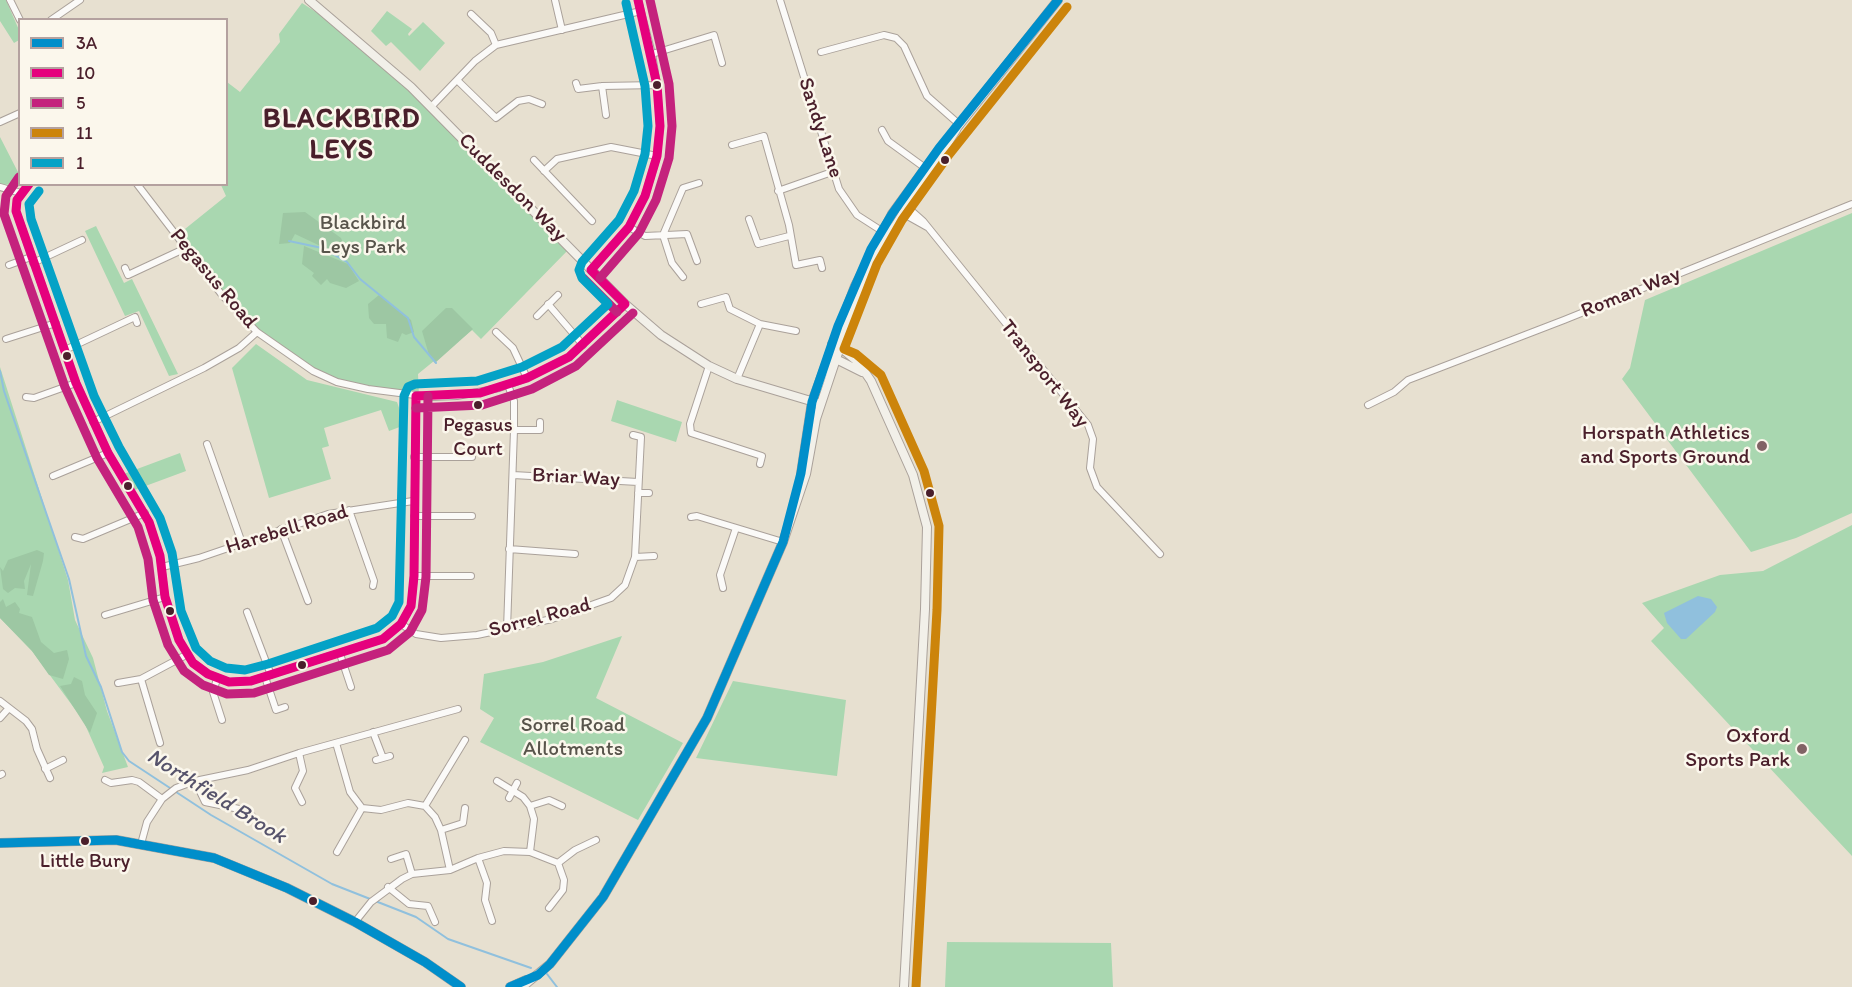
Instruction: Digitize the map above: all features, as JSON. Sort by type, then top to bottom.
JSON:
[{"type":"street","points":[[10,0],[19,18]]},
{"type":"street","points":[[54,18],[80,0]]},
{"type":"street","name":"Cuddesdon Way","points":[[309,0],[431,107],[625,304],[661,335],[709,366],[736,379],[821,404]]},
{"type":"street","points":[[555,0],[562,30]]},
{"type":"street","points":[[591,270],[629,227],[645,196],[657,156],[660,126],[657,85],[652,54],[638,0]]},
{"type":"street","name":"Sandy Lane","points":[[780,0],[832,172],[848,204],[857,215],[886,233]]},
{"type":"street","points":[[886,233],[899,204],[1058,0]]},
{"type":"street","points":[[431,107],[475,61],[496,45],[641,11]]},
{"type":"street","points":[[471,14],[491,33],[496,45]]},
{"type":"street","points":[[652,54],[714,35],[722,63]]},
{"type":"street","points":[[821,52],[884,35],[896,38],[904,45],[927,96],[958,128]]},
{"type":"street","points":[[457,80],[496,118],[518,101],[529,99],[542,104]]},
{"type":"street","points":[[576,83],[578,89],[657,85]]},
{"type":"street","points":[[602,86],[606,115]]},
{"type":"street","points":[[0,122],[18,114]]},
{"type":"street","points":[[882,130],[888,141],[927,169]]},
{"type":"street","points":[[732,145],[764,136],[789,225],[789,236],[797,266],[821,261]]},
{"type":"street","points":[[544,171],[557,159],[611,147],[657,156]]},
{"type":"street","points":[[534,160],[592,221]]},
{"type":"street","points":[[790,521],[812,402],[828,356],[836,346],[866,259],[902,215],[927,169]]},
{"type":"street","points":[[778,191],[832,172]]},
{"type":"street","points":[[683,277],[672,262],[663,235],[683,188],[699,183]]},
{"type":"street","points":[[27,186],[21,192],[16,212],[76,382],[108,453],[145,513],[162,567],[165,597],[186,655],[193,663],[217,678],[240,682],[268,676],[383,639],[401,624],[411,606],[414,576],[413,501],[416,396]]},
{"type":"street","name":"Pegasus Road","points":[[139,186],[235,310],[257,332],[313,371],[338,382],[416,396],[457,396],[508,385],[569,357],[625,304]]},
{"type":"street","points":[[0,187],[21,192]]},
{"type":"street","points":[[899,204],[908,205]]},
{"type":"street","points":[[899,204],[902,215]]},
{"type":"street","name":"Roman Way","points":[[1368,405],[1394,392],[1408,380],[1852,204]]},
{"type":"street","name":"Transport Way","points":[[908,205],[1088,425],[1093,439],[1090,468],[1097,487],[1160,554]]},
{"type":"street","name":"Transport Way","points":[[902,215],[927,227]]},
{"type":"street","points":[[749,219],[758,244],[789,236]]},
{"type":"street","points":[[629,227],[645,236],[687,234],[697,261]]},
{"type":"street","points":[[9,265],[32,260],[82,240]]},
{"type":"street","points":[[125,268],[128,275],[186,248]]},
{"type":"street","points":[[537,316],[558,295]]},
{"type":"street","points":[[701,304],[726,297],[730,309],[760,324],[796,331]]},
{"type":"street","points":[[548,304],[583,345]]},
{"type":"street","points":[[65,350],[135,317],[137,323]]},
{"type":"street","points":[[6,339],[56,323]]},
{"type":"street","points":[[736,379],[760,324]]},
{"type":"street","points":[[93,422],[204,368],[239,348],[257,332]]},
{"type":"street","points":[[495,343],[498,335],[513,348],[527,378]]},
{"type":"street","points":[[522,987],[557,956],[603,897],[707,718],[783,542],[806,474],[821,404],[837,359],[836,346]]},
{"type":"street","points":[[836,346],[864,369],[871,381],[913,475],[927,527],[925,609],[904,987]]},
{"type":"street","points":[[828,356],[850,364],[871,381]]},
{"type":"street","points":[[709,366],[688,433],[762,456],[760,464]]},
{"type":"street","points":[[26,397],[34,398],[76,382]]},
{"type":"street","points":[[507,630],[514,430],[514,401],[508,385]]},
{"type":"street","points":[[514,430],[540,430],[540,422]]},
{"type":"street","name":"Sorrel Road","points":[[401,624],[417,634],[441,638],[507,630],[552,619],[611,598],[625,585],[635,557],[641,437],[633,435]]},
{"type":"street","points":[[207,444],[242,543]]},
{"type":"street","points":[[53,476],[58,476],[108,453]]},
{"type":"street","points":[[414,457],[472,457]]},
{"type":"street","name":"Briar Way","points":[[513,475],[638,482]]},
{"type":"street","points":[[638,493],[649,493]]},
{"type":"street","name":"Harebell Road","points":[[162,567],[349,510],[413,501]]},
{"type":"street","points":[[349,510],[374,581],[372,586]]},
{"type":"street","points":[[75,537],[83,539],[145,513]]},
{"type":"street","points":[[414,516],[472,516]]},
{"type":"street","points":[[691,517],[697,516],[783,542]]},
{"type":"street","points":[[723,588],[720,575],[736,528]]},
{"type":"street","points":[[281,529],[308,601]]},
{"type":"street","points":[[509,549],[575,554]]},
{"type":"street","points":[[635,557],[654,556]]},
{"type":"street","points":[[414,576],[471,576]]},
{"type":"street","points":[[105,615],[165,597]]},
{"type":"street","points":[[247,612],[268,676],[276,710],[285,707]]},
{"type":"street","points":[[340,654],[351,687]]},
{"type":"street","points":[[118,683],[141,679],[186,655]]},
{"type":"street","points":[[217,678],[213,692],[222,720]]},
{"type":"street","points":[[141,679],[160,743]]},
{"type":"street","points":[[0,701],[26,721],[50,778]]},
{"type":"street","points":[[0,718],[9,708]]},
{"type":"street","points":[[141,844],[144,827],[162,799],[171,791],[195,781],[248,770],[298,753],[458,709]]},
{"type":"street","points":[[372,732],[379,759],[390,756]]},
{"type":"street","points":[[425,807],[465,740]]},
{"type":"street","points":[[336,742],[350,792],[362,808],[381,810],[408,803],[425,807],[435,817],[441,830],[450,870]]},
{"type":"street","points":[[298,753],[303,771],[295,788],[302,802]]},
{"type":"street","points":[[45,769],[63,760]]},
{"type":"street","points":[[105,780],[111,783],[132,780],[139,782],[162,799]]},
{"type":"street","points":[[195,781],[205,802],[244,810],[252,816]]},
{"type":"street","points":[[497,781],[514,791],[530,806],[534,819],[530,852]]},
{"type":"street","points":[[509,798],[517,783]]},
{"type":"street","points":[[530,806],[549,800],[562,806]]},
{"type":"street","points":[[337,852],[362,808]]},
{"type":"street","points":[[441,830],[463,823],[465,808]]},
{"type":"street","points":[[0,843],[94,840],[141,844],[214,858],[278,884],[355,922],[425,962],[452,984],[461,987]]},
{"type":"street","points":[[558,863],[574,850],[596,840]]},
{"type":"street","points":[[355,922],[386,888],[412,874],[450,870],[478,858],[504,851],[530,852],[558,863],[564,880],[563,890],[549,908]]},
{"type":"street","points":[[391,859],[406,854],[412,874]]},
{"type":"street","points":[[478,858],[487,883],[485,900],[492,921]]},
{"type":"street","points":[[386,888],[409,904],[428,906],[435,922]]},
{"type":"street","points":[[510,987],[538,975]]},
{"type":"green space","points":[[0,0],[6,0],[18,28],[18,41],[14,43],[0,21]]},
{"type":"green space","name":"Blackbird Leys Park","points":[[302,3],[330,21],[411,87],[570,248],[481,339],[472,330],[418,374],[419,396],[368,389],[313,371],[257,332],[186,248],[180,233],[226,196],[221,186],[228,186],[228,83],[240,92],[280,42],[279,34]]},
{"type":"green space","points":[[387,11],[412,29],[409,36],[423,22],[445,43],[420,71],[391,42],[386,46],[371,31]]},
{"type":"green space","points":[[0,137],[18,172],[18,179],[17,184],[0,185]]},
{"type":"green space","points":[[305,212],[341,238],[350,260],[295,234],[290,243],[279,244],[283,213]]},
{"type":"green space","name":"Horspath Athletics and Sports Ground","points":[[1852,213],[1852,513],[1796,538],[1751,552],[1622,379],[1630,368],[1645,300]]},
{"type":"green space","points":[[96,226],[124,283],[132,279],[178,374],[169,376],[139,311],[125,316],[85,231]]},
{"type":"green space","points":[[304,246],[348,264],[359,281],[346,288],[330,283],[327,279],[321,285],[312,276],[314,273],[302,264]]},
{"type":"green space","points":[[379,295],[411,320],[414,332],[406,335],[402,333],[398,342],[387,338],[386,324],[374,324],[369,318],[368,304]]},
{"type":"green space","points":[[446,308],[452,308],[473,329],[435,363],[429,355],[422,331]]},
{"type":"green space","points":[[256,344],[307,380],[397,402],[405,425],[389,431],[381,410],[324,428],[329,446],[322,448],[331,479],[269,498],[232,368]]},
{"type":"green space","points":[[0,367],[68,580],[75,620],[93,658],[107,711],[128,767],[102,773],[104,767],[83,720],[32,651],[0,618]]},
{"type":"green space","points":[[617,400],[682,422],[676,442],[611,421]]},
{"type":"green space","points":[[180,453],[186,471],[132,491],[121,475]]},
{"type":"green space","name":"Oxford Sports Park","points":[[1852,525],[1852,856],[1651,641],[1664,628],[1642,603],[1720,575],[1763,571]]},
{"type":"green space","points":[[37,550],[44,553],[33,596],[27,595],[31,564],[24,581],[25,589],[15,588],[8,593],[3,589],[0,567],[3,571],[8,560]]},
{"type":"green space","points":[[3,599],[6,607],[15,602],[20,609],[19,613],[32,617],[41,642],[54,653],[67,650],[69,659],[63,679],[49,675],[32,651],[0,618],[0,602]]},
{"type":"green space","name":"Sorrel Road Allotments","points":[[622,636],[596,698],[683,743],[638,820],[480,742],[494,718],[480,709],[484,674],[543,662]]},
{"type":"green space","points":[[74,677],[82,681],[85,695],[97,713],[90,733],[60,686],[71,684]]},
{"type":"green space","points":[[733,681],[846,700],[837,776],[696,758]]},
{"type":"green space","points":[[947,942],[1111,943],[1113,987],[945,987]]},
{"type":"water","points":[[1698,596],[1711,599],[1717,607],[1715,612],[1686,639],[1681,639],[1667,623],[1664,613]]},
{"type":"waterway","points":[[289,241],[322,248],[347,262],[360,279],[408,318],[414,337],[436,363]]},
{"type":"waterway","name":"Northfield Brook","points":[[0,371],[4,391],[69,579],[86,656],[101,687],[122,752],[129,761],[211,815],[332,884],[416,917],[448,939],[531,968]]},
{"type":"waterway","name":"Northfield Brook","points":[[547,974],[557,987]]},
{"type":"transit line","name":"10","points":[[591,270],[629,227],[645,196],[657,156],[660,126],[657,85],[638,0]]},
{"type":"transit line","name":"5","points":[[600,278],[639,233],[656,200],[669,158],[672,126],[669,84],[650,0]]},
{"type":"transit line","name":"3A","points":[[510,987],[538,975],[550,964],[603,897],[707,718],[783,542],[801,473],[812,402],[838,326],[871,249],[892,214],[939,148],[1058,0]]},
{"type":"transit line","name":"1","points":[[39,191],[29,204],[31,219],[94,396],[119,447],[160,518],[172,553],[181,611],[196,648],[210,661],[226,668],[245,670],[268,664],[377,628],[392,616],[399,602],[404,396],[408,387],[415,384],[477,381],[522,367],[562,347],[608,304],[582,278],[579,270],[582,262],[619,220],[634,191],[645,154],[648,126],[645,86],[626,3]]},
{"type":"transit line","name":"11","points":[[916,987],[937,610],[939,526],[924,471],[881,375],[856,354],[844,349],[877,264],[902,220],[948,156],[1067,7]]},
{"type":"transit line","name":"5","points":[[18,178],[6,196],[4,214],[65,387],[97,458],[138,527],[148,559],[153,600],[168,645],[184,671],[203,685],[227,694],[254,693],[388,650],[410,632],[422,610],[426,577],[428,396]]},
{"type":"transit line","name":"10","points":[[28,186],[17,200],[16,211],[76,383],[108,453],[149,522],[160,556],[165,597],[179,640],[193,663],[208,674],[229,682],[251,681],[383,639],[401,624],[411,606],[414,576],[416,396]]},
{"type":"transit line","name":"10","points":[[591,270],[625,304]]},
{"type":"transit line","name":"5","points":[[583,278],[617,312]]},
{"type":"transit line","name":"10","points":[[416,396],[480,393],[527,378],[569,357],[625,304]]},
{"type":"transit line","name":"5","points":[[416,408],[482,405],[532,389],[576,366],[633,313]]},
{"type":"transit line","name":"3A","points":[[0,843],[116,840],[214,858],[287,888],[355,922],[425,962],[461,987]]},
{"type":"place","name":"Pegasus Court","points":[[478,405]]},
{"type":"place","name":"Horspath Athletics and Sports Ground","points":[[1762,446]]},
{"type":"place","name":"Oxford Sports Park","points":[[1802,749]]},
{"type":"place","name":"Little Bury","points":[[85,841]]},
{"type":"district","name":"BLACKBIRD LEYS","points":[[342,136]]}]
